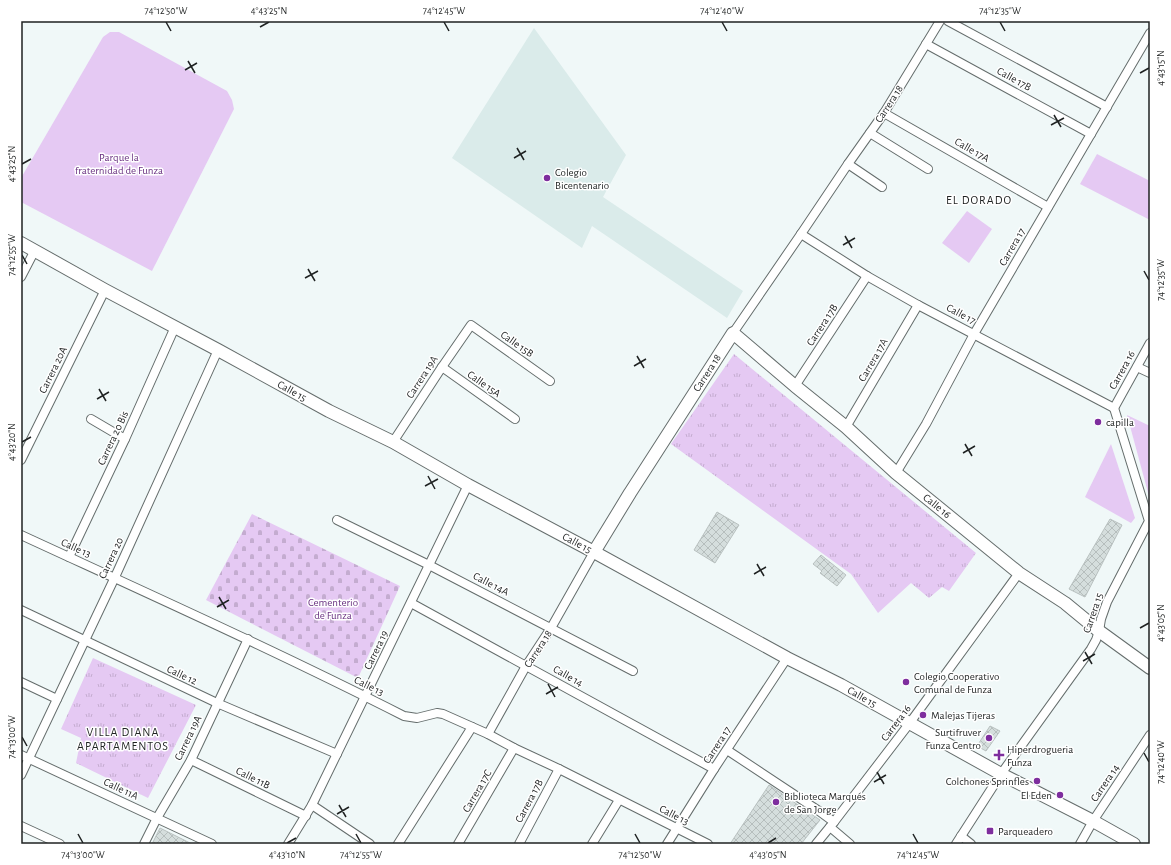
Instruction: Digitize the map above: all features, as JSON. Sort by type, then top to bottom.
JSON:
[{"type":"street","name":"Carrera 18","points":[[488,734],[526,666],[551,628],[594,552],[630,493],[733,333],[884,113],[940,21]]},
{"type":"street","name":"Calle 17B","points":[[948,21],[1107,107]]},
{"type":"street","name":"Carrera 17","points":[[896,473],[926,424],[974,334],[1150,33]]},
{"type":"street","name":"Calle 17B","points":[[926,44],[1091,134]]},
{"type":"street","name":"Calle 17A","points":[[884,113],[1048,207]]},
{"type":"street","points":[[870,133],[928,169]]},
{"type":"street","points":[[848,164],[882,187]]},
{"type":"street","name":"Calle 17","points":[[801,234],[867,276],[1114,408]]},
{"type":"street","name":"Calle 15","points":[[21,243],[329,412],[393,442],[468,485],[787,658],[841,685],[1000,774],[1093,821],[1134,844]]},
{"type":"street","points":[[21,277],[35,250]]},
{"type":"street","name":"Carrera 17B","points":[[795,386],[867,276]]},
{"type":"street","name":"Carrera 20A","points":[[21,459],[105,290]]},
{"type":"street","name":"Carrera 17A","points":[[846,427],[918,304]]},
{"type":"street","name":"Carrera 19A","points":[[393,442],[471,325]]},
{"type":"street","name":"Calle 15B","points":[[471,325],[550,381]]},
{"type":"street","name":"Carrera 20 Bis","points":[[69,557],[125,439],[175,327]]},
{"type":"street","name":"Calle 16","points":[[733,333],[846,427],[896,473],[1019,573],[1065,603],[1099,631],[1150,668]]},
{"type":"street","name":"Carrera 16","points":[[1114,408],[1150,343]]},
{"type":"street","name":"Carrera 20","points":[[21,775],[25,757],[58,699],[218,350]]},
{"type":"street","name":"Calle 15A","points":[[442,367],[514,418]]},
{"type":"street","points":[[1137,367],[1150,373]]},
{"type":"street","name":"Carrera 15","points":[[956,844],[1000,774],[1091,649],[1096,640],[1107,602],[1148,521],[1114,408]]},
{"type":"street","points":[[91,420],[125,439]]},
{"type":"street","name":"Carrera 19","points":[[288,844],[312,805],[412,603],[468,485]]},
{"type":"street","name":"Calle 14A","points":[[337,520],[429,565],[633,671]]},
{"type":"street","name":"Calle 13","points":[[21,535],[248,639],[404,716],[418,718],[437,713],[443,714],[488,734],[708,844]]},
{"type":"street","name":"Carrera 16","points":[[816,844],[909,724],[1019,573]]},
{"type":"street","name":"Calle 14","points":[[412,603],[714,769]]},
{"type":"street","name":"Calle 12","points":[[21,610],[217,703],[337,754]]},
{"type":"street","name":"Carrera 19A","points":[[144,844],[157,818],[191,760],[248,639]]},
{"type":"street","name":"Carrera 17","points":[[667,844],[787,658]]},
{"type":"street","points":[[21,682],[58,699]]},
{"type":"street","points":[[400,843],[472,727]]},
{"type":"street","name":"Carrera 14","points":[[1080,844],[1093,821],[1150,735]]},
{"type":"street","name":"Carrera 17C","points":[[458,844],[514,748]]},
{"type":"street","points":[[727,750],[820,811],[850,844]]},
{"type":"street","name":"Calle 11A","points":[[25,757],[212,844]]},
{"type":"street","name":"Calle 11B","points":[[191,760],[306,816]]},
{"type":"street","name":"Carrera 17B","points":[[519,844],[559,769]]},
{"type":"street","points":[[592,844],[619,800]]},
{"type":"street","points":[[312,805],[370,844]]},
{"type":"street","points":[[21,826],[60,844]]},
{"type":"street","points":[[962,836],[971,844]]},
{"type":"shaded area","name":"Colegio Bicentenario","points":[[534,28],[626,155],[603,197],[743,291],[727,318],[592,226],[582,248],[452,158]]},
{"type":"green space","name":"Parque la fraternidad de Funza","points":[[110,32],[119,32],[227,91],[232,100],[234,109],[152,271],[21,202],[21,178],[103,37]]},
{"type":"green space","points":[[1097,154],[1150,181],[1150,220],[1080,184]]},
{"type":"green space","points":[[967,211],[992,229],[969,263],[942,243]]},
{"type":"green space","points":[[734,354],[976,553],[949,591],[942,587],[929,598],[911,583],[878,613],[851,574],[671,444]]},
{"type":"green space","points":[[1127,415],[1150,426],[1150,500]]},
{"type":"green space","points":[[1111,444],[1135,518],[1131,523],[1085,497]]},
{"type":"green space","name":"Cementerio de Funza","points":[[252,514],[400,586],[358,678],[206,600]]},
{"type":"green space","points":[[93,658],[196,705],[148,798],[76,763],[81,738],[61,729]]},
{"type":"building","points":[[717,512],[739,525],[715,563],[694,550]]},
{"type":"building","points":[[1110,519],[1122,525],[1085,597],[1069,589]]},
{"type":"building","points":[[821,555],[846,575],[837,586],[820,573],[822,571],[813,564]]},
{"type":"building","name":"Surtifruver Funza Centro","points":[[990,726],[1000,731],[986,751],[977,746]]},
{"type":"building","name":"Biblioteca Marqués de San Jorge","points":[[769,785],[820,820],[801,844],[730,844]]},
{"type":"building","points":[[160,828],[192,844],[152,844]]},
{"type":"place","name":"Colegio Bicentenario","points":[[547,178]]},
{"type":"place","name":"capilla","points":[[1098,422]]},
{"type":"place","name":"Colegio Cooperativo Comunal de Funza","points":[[906,682]]},
{"type":"place","name":"Malejas Tijeras","points":[[923,715]]},
{"type":"place","name":"Surtifruver Funza Centro","points":[[989,738]]},
{"type":"place","name":"Hiperdrogueria Funza","points":[[999,755]]},
{"type":"place","name":"Colchones Sprinfles","points":[[1037,781]]},
{"type":"place","name":"El Eden","points":[[1060,795]]},
{"type":"place","name":"Biblioteca Marqués de San Jorge","points":[[776,802]]},
{"type":"place","name":"Parqueadero","points":[[990,831]]},
{"type":"district","name":"EL DORADO","points":[[979,200]]},
{"type":"district","name":"VILLA DIANA APARTAMENTOS","points":[[123,739]]}]
